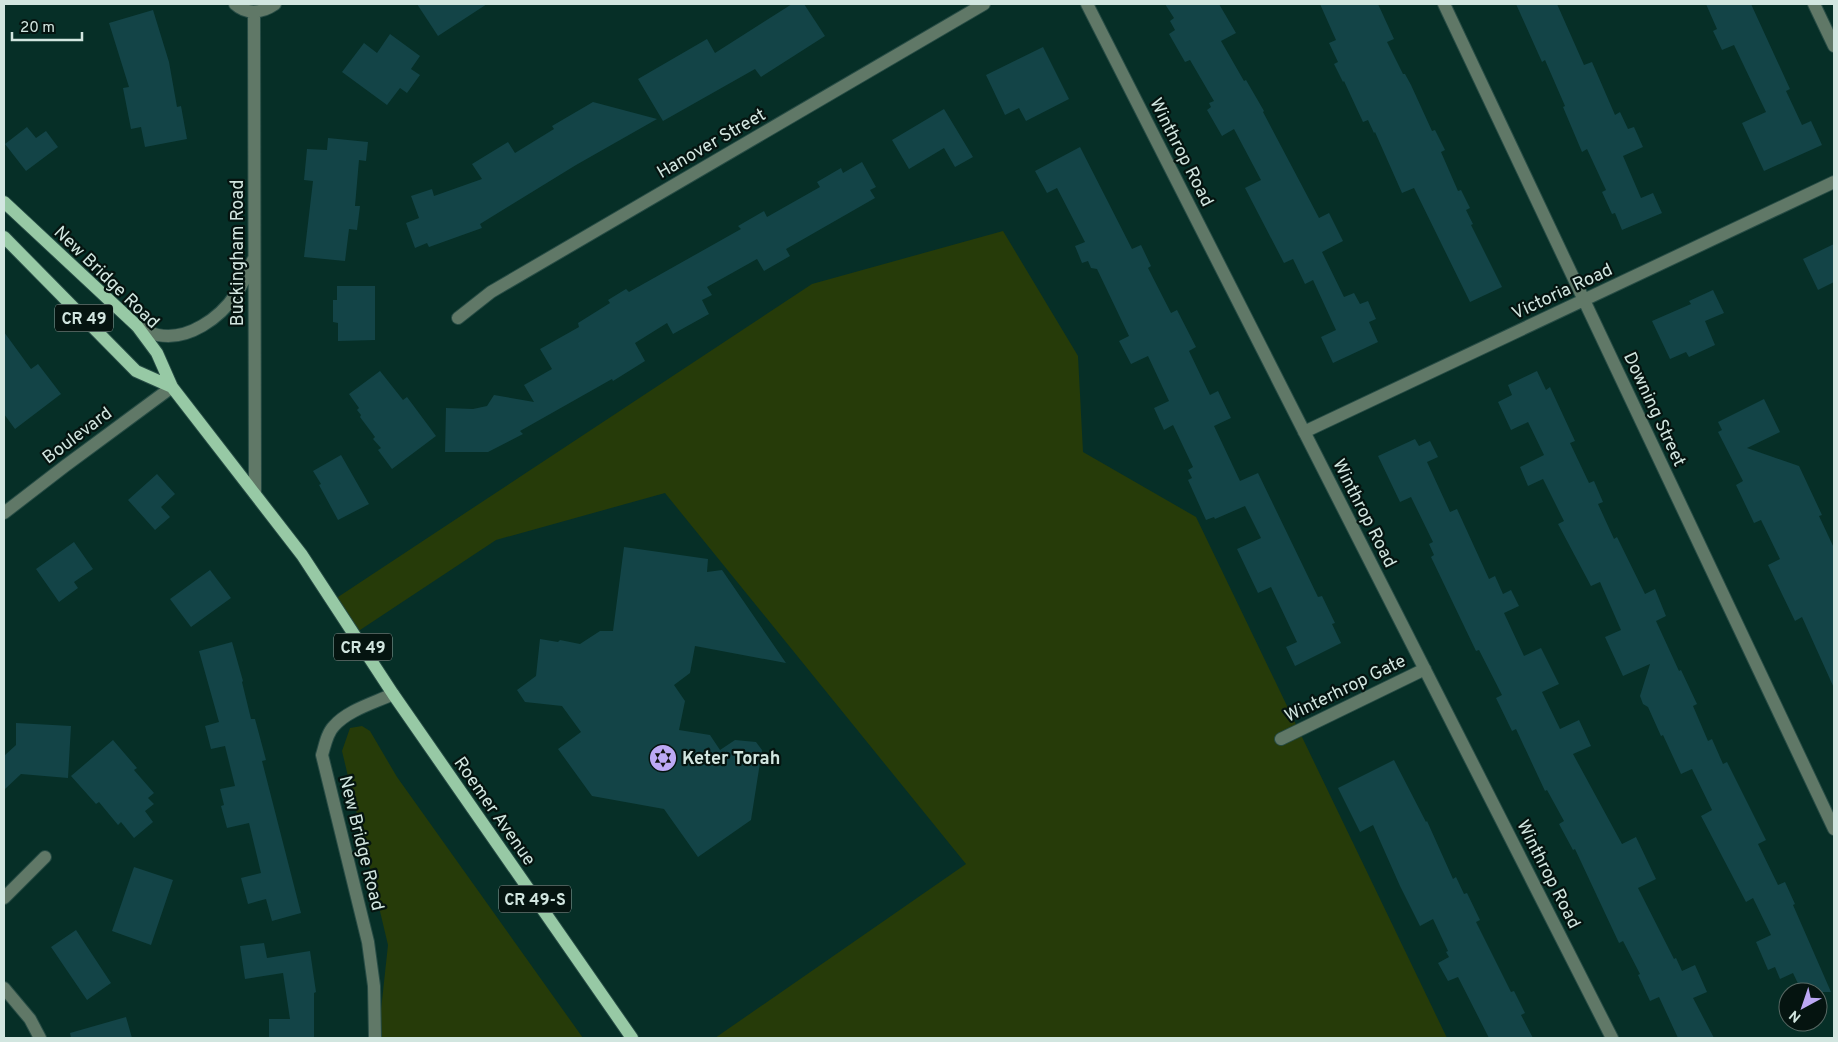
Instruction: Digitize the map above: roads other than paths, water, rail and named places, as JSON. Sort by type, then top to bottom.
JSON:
[{"type":"main road","name":"New Bridge Road","points":[[4,202],[137,326],[158,353],[172,387],[254,494]]},
{"type":"main road","name":"New Bridge Road","points":[[4,237],[136,370],[172,387]]},
{"type":"main road","name":"Roemer Avenue","points":[[254,494],[302,555],[393,694],[632,1038]]},
{"type":"street","points":[[235,4],[247,11],[254,12],[268,9],[275,4]]},
{"type":"street","name":"Hanover Street","points":[[458,318],[491,292],[984,4]]},
{"type":"street","name":"Winthrop Road","points":[[1087,4],[1612,1038]]},
{"type":"street","name":"Downing Street","points":[[1444,4],[1834,829]]},
{"type":"street","points":[[1814,4],[1834,46]]},
{"type":"street","name":"Buckingham Road","points":[[254,12],[254,494]]},
{"type":"street","name":"Victoria Road","points":[[1304,432],[1834,182]]},
{"type":"street","points":[[137,326],[164,336],[184,334],[199,328],[228,305],[237,293],[254,258]]},
{"type":"street","name":"Boulevard","points":[[4,513],[172,387]]},
{"type":"street","name":"Winterhrop Gate","points":[[1281,739],[1425,669]]},
{"type":"street","name":"New Bridge Road","points":[[375,1038],[374,986],[368,942],[322,755],[328,735],[344,717],[393,694]]},
{"type":"street","points":[[4,898],[45,857]]},
{"type":"street","points":[[4,988],[30,1019],[40,1038]]},
{"type":"place","name":"Keter Torah","points":[[663,758]]}]
